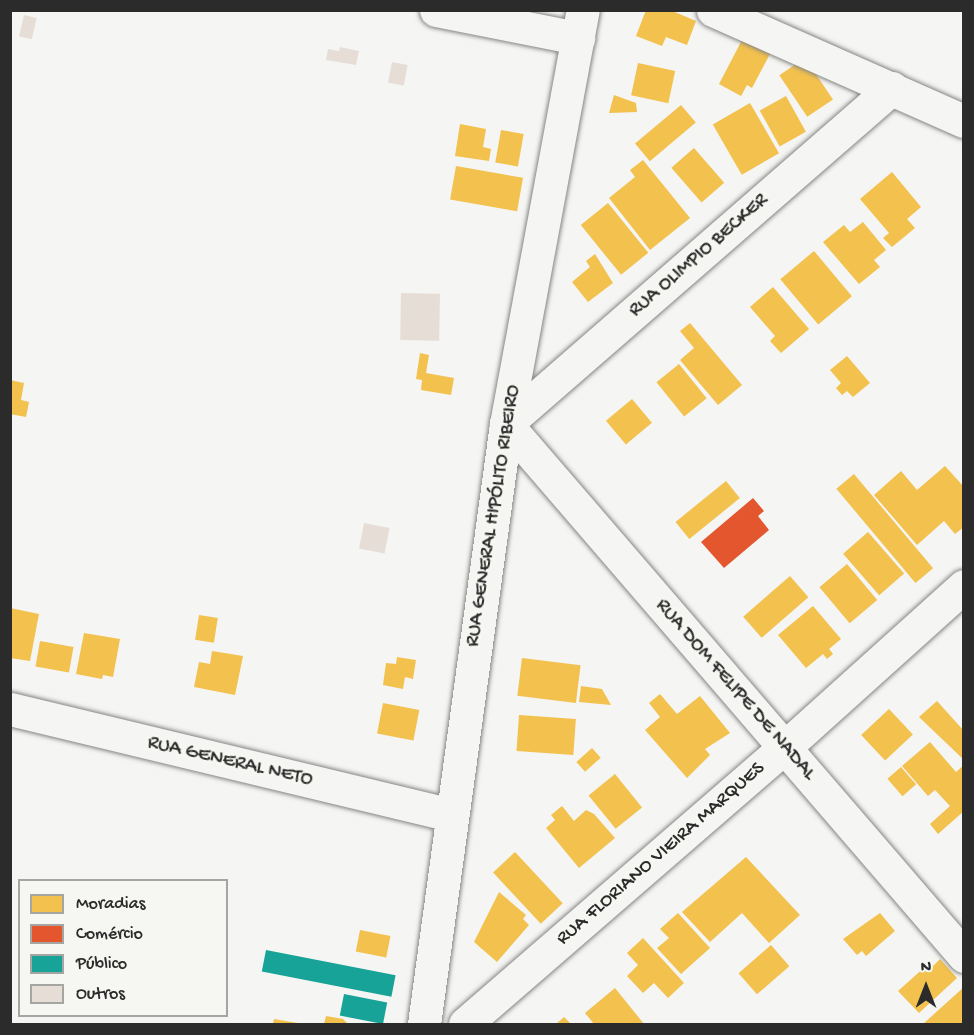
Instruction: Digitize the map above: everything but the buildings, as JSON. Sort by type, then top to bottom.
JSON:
[{"type":"street","points":[[436,10],[580,24]]},
{"type":"street","points":[[713,10],[963,121]]},
{"type":"street","name":"RUA GENERAL HIPÓLITO RIBEIRO","points":[[424,1024],[450,815],[506,424],[580,24]]},
{"type":"street","name":"RUA OLIMPIO BECKER","points":[[506,424],[892,88]]},
{"type":"street","name":"RUA DOM FELIPE DE NADAL","points":[[506,424],[963,956]]},
{"type":"street","name":"RUA FLORIANO VIEIRA MARQUES","points":[[465,1024],[784,748],[963,586]]},
{"type":"street","name":"RUA GENERAL NETO","points":[[10,709],[450,815]]}]
